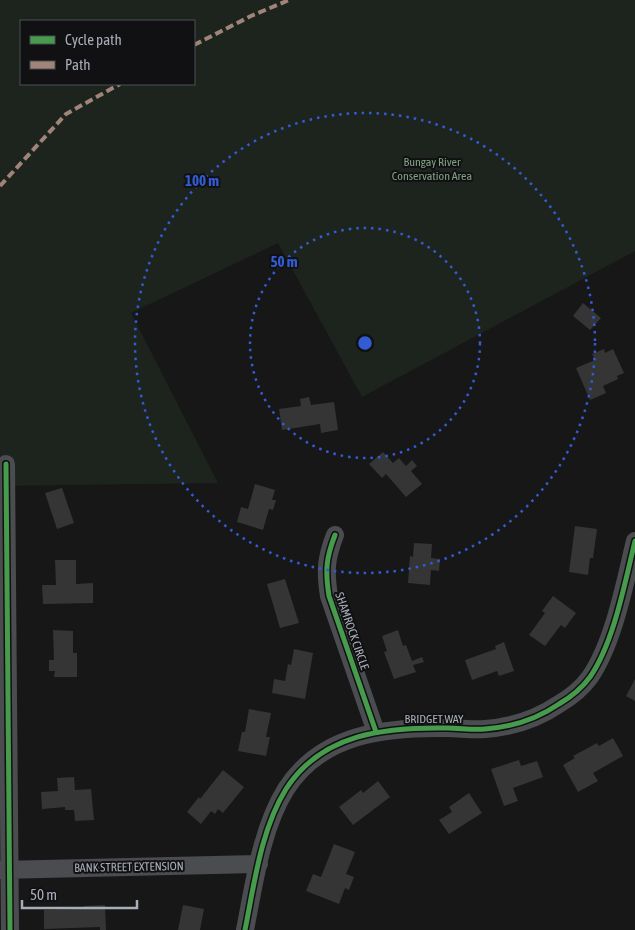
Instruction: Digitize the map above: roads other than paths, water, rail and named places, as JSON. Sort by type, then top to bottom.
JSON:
[{"type":"street","points":[[6,464],[5,870],[10,930]]},
{"type":"street","name":"SHAMROCK CIRCLE","points":[[335,535],[328,552],[325,572],[329,596],[376,732]]},
{"type":"street","name":"BRIDGET WAY","points":[[245,930],[258,864],[270,823],[286,790],[303,767],[326,750],[353,738],[376,732],[407,728],[484,729],[512,725],[542,715],[571,696],[589,678],[603,656],[635,541]]},
{"type":"street","name":"BANK STREET EXTENSION","points":[[5,870],[258,864]]},
{"type":"park label","name":"Bungay River Conservation Area","points":[[432,169]]}]
